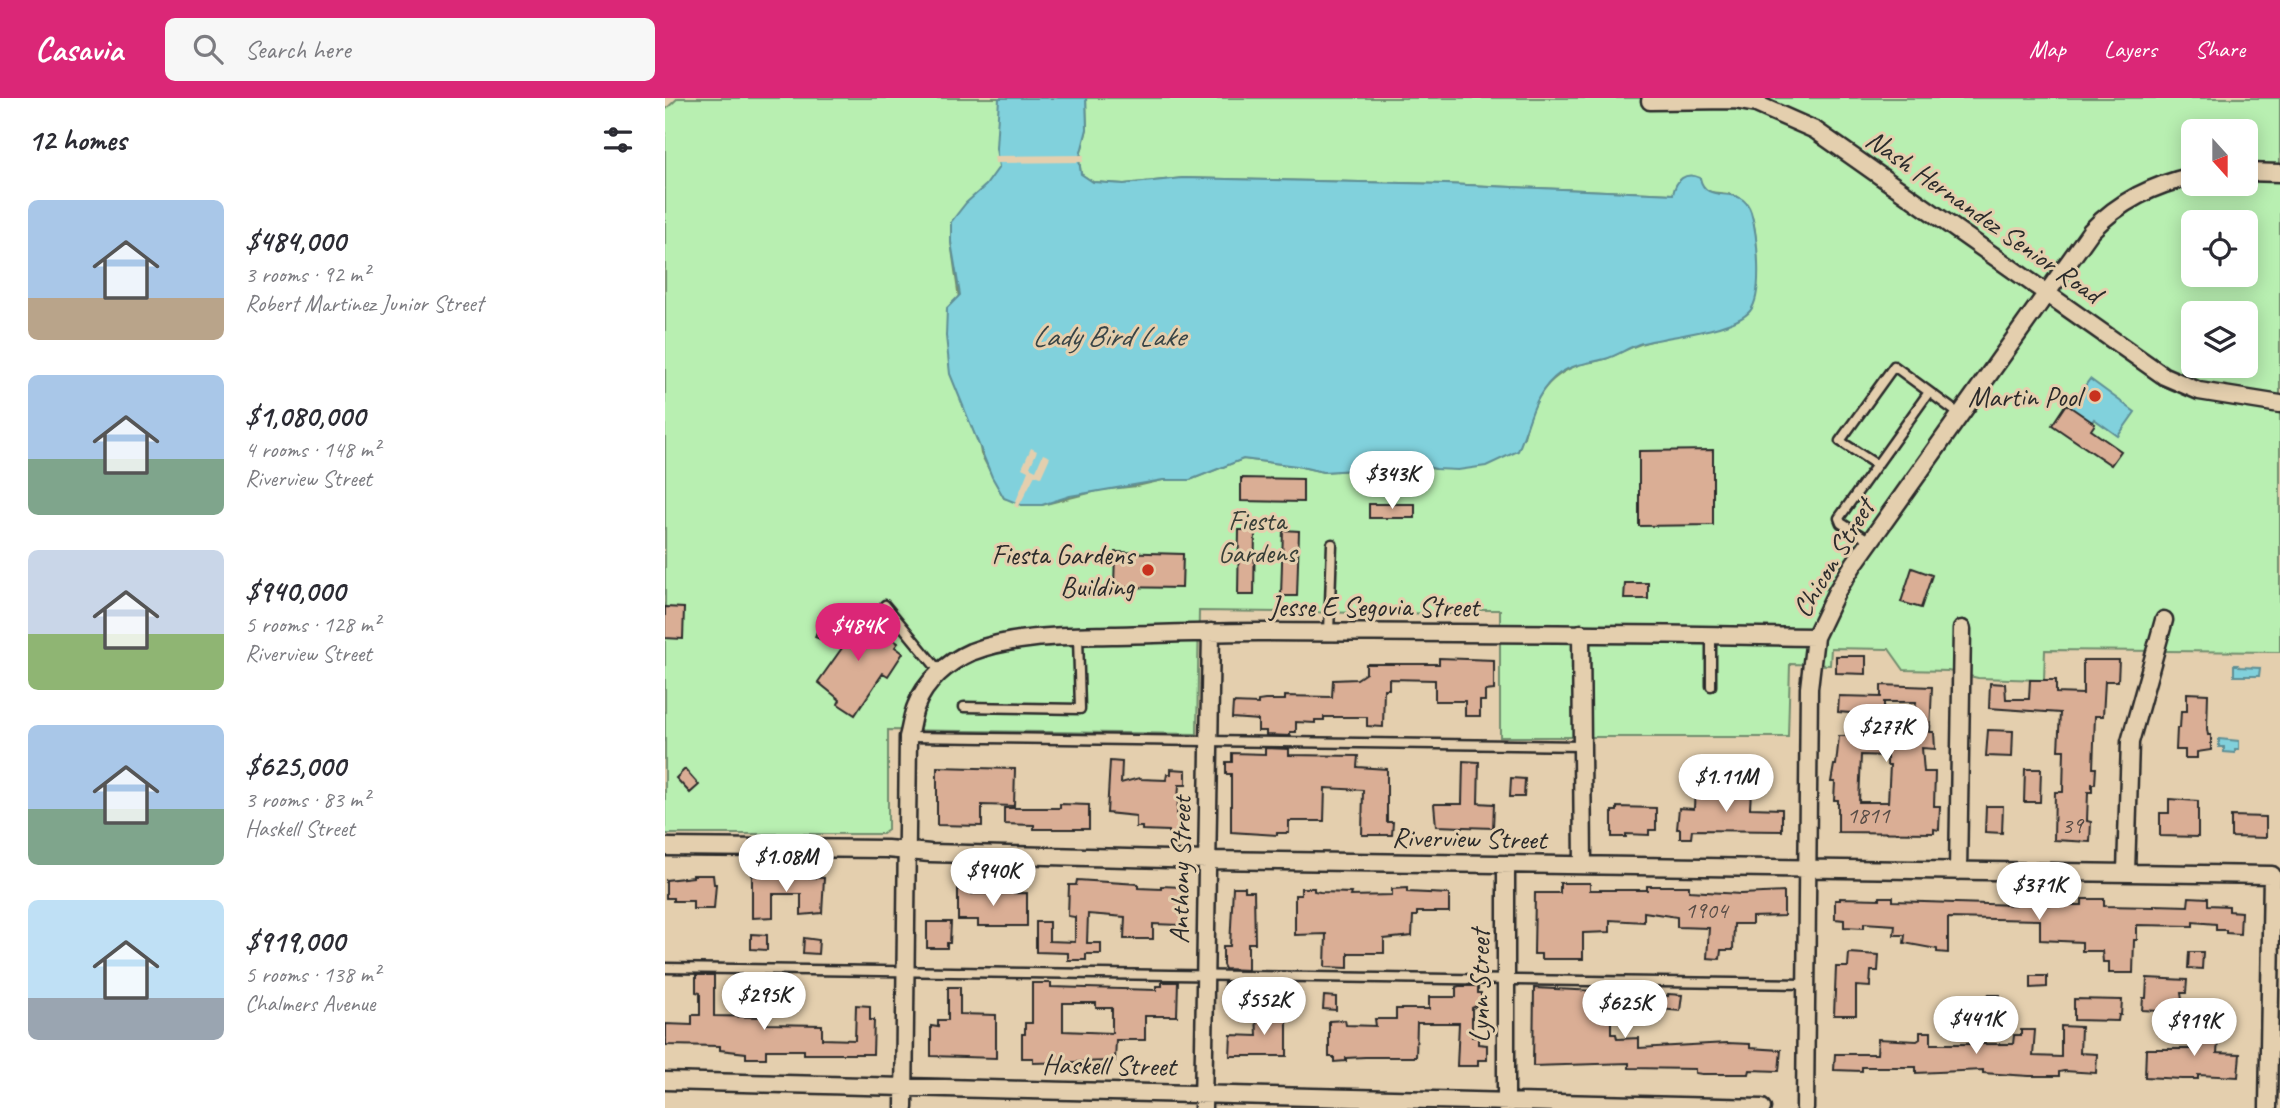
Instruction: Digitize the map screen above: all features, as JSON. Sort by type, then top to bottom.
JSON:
[{"type":"street","name":"Nash Hernandez Senior Road","points":[[1653,100],[1734,100],[1756,104],[1815,130],[2164,376],[2199,391],[2280,404]]},
{"type":"street","points":[[2258,172],[2280,173]]},
{"type":"street","name":"Chicon Street","points":[[1805,1108],[1809,688],[1815,637],[1837,591],[1870,541],[2091,231],[2104,217],[2145,190],[2181,180]]},
{"type":"street","points":[[2126,872],[2130,742],[2164,620]]},
{"type":"street","points":[[1958,870],[1962,629]]},
{"type":"street","name":"Jesse E Segovia Street","points":[[940,672],[972,652],[1003,643],[1077,636],[1210,632],[1815,637]]},
{"type":"street","name":"Anthony Street","points":[[1203,1100],[1210,632]]},
{"type":"street","points":[[1581,633],[1583,865]]},
{"type":"street","points":[[904,1108],[908,737],[916,706],[928,685],[940,672]]},
{"type":"street","name":"Riverview Street","points":[[665,847],[1207,860],[2272,875],[2268,1108]]},
{"type":"street","name":"Lynn Street","points":[[1506,864],[1506,1104]]},
{"type":"street","name":"Haskell Street","points":[[665,1081],[1203,1100],[1762,1108]]},
{"type":"lane","points":[[1877,466],[1840,441],[1894,366],[1959,414]]},
{"type":"lane","points":[[1870,541],[1841,523],[1839,518],[1929,392]]},
{"type":"lane","points":[[1329,633],[1332,544]]},
{"type":"lane","points":[[885,605],[940,672]]},
{"type":"lane","points":[[1711,635],[1711,687]]},
{"type":"lane","points":[[964,707],[1080,709],[1077,636]]},
{"type":"lane","points":[[908,737],[1582,746]]},
{"type":"lane","points":[[665,968],[1808,984]]},
{"type":"green space","name":"Fiesta Gardens","points":[[678,98],[1003,98],[1002,165],[951,242],[981,454],[1004,498],[1042,505],[1101,490],[1163,480],[1190,480],[1243,459],[1323,472],[1369,469],[1396,461],[1436,469],[1524,437],[1531,413],[1542,392],[1549,383],[1569,369],[1608,358],[1647,342],[1713,328],[1758,265],[1753,222],[1745,204],[1728,194],[1711,192],[1702,187],[1673,194],[1445,184],[1183,178],[1124,184],[1093,182],[1081,174],[1079,160],[1087,129],[1086,98],[2280,98],[2280,652],[2045,650],[2044,680],[1978,678],[1948,671],[1904,670],[1889,649],[1831,648],[1830,665],[1790,664],[1788,737],[1500,737],[1500,610],[1473,610],[1472,614],[1199,611],[1197,734],[888,730],[888,830],[883,834],[665,834],[665,110]]},
{"type":"water","name":"Lady Bird Lake","points":[[999,98],[1086,98],[1087,129],[1079,160],[1081,174],[1093,182],[1124,184],[1183,178],[1445,184],[1673,194],[1682,178],[1695,176],[1700,178],[1709,191],[1740,198],[1751,212],[1758,263],[1754,303],[1742,318],[1730,323],[1639,344],[1609,358],[1560,373],[1538,399],[1518,451],[1486,466],[1458,470],[1436,469],[1396,461],[1369,469],[1323,472],[1243,459],[1190,480],[1163,480],[1070,496],[1042,505],[1021,505],[1004,498],[992,477],[950,374],[946,336],[947,308],[960,295],[951,242],[951,222],[999,167],[996,148]]},
{"type":"water","name":"Martin Pool","points":[[2090,379],[2135,412],[2118,436],[2094,419],[2084,433],[2062,417]]},
{"type":"water","points":[[2234,665],[2260,668],[2259,676],[2234,676]]},
{"type":"water","points":[[2219,739],[2239,741],[2239,749],[2235,749],[2235,753],[2224,752],[2224,747],[2219,747]]},
{"type":"pier","points":[[1084,155],[1083,162],[995,163],[994,156]]},
{"type":"pier","points":[[1031,448],[1037,451],[1030,467],[1036,470],[1043,454],[1050,457],[1041,477],[1035,475],[1018,508],[1014,506],[1028,471],[1022,468]]},
{"type":"building","points":[[2066,404],[2095,424],[2091,430],[2121,451],[2111,465],[2052,425]]},
{"type":"building","points":[[1713,450],[1713,525],[1639,526],[1639,451]]},
{"type":"building","points":[[1241,478],[1303,479],[1303,502],[1241,501]]},
{"type":"building","points":[[1369,504],[1415,504],[1415,518],[1369,518]]},
{"type":"building","points":[[1239,530],[1255,530],[1254,595],[1238,595]]},
{"type":"building","points":[[1283,530],[1299,531],[1297,596],[1281,596]]},
{"type":"building","name":"Fiesta Gardens Building","points":[[1115,552],[1183,554],[1182,588],[1114,587]]},
{"type":"building","points":[[1912,568],[1932,575],[1921,608],[1901,602]]},
{"type":"building","points":[[1625,583],[1648,583],[1648,599],[1624,599]]},
{"type":"building","points":[[665,607],[684,608],[683,639],[665,638]]},
{"type":"building","points":[[859,616],[898,643],[895,647],[903,653],[888,676],[883,673],[855,715],[838,704],[840,700],[818,682],[842,648],[815,637],[819,626],[845,636]]},
{"type":"building","points":[[1836,656],[1866,656],[1866,674],[1836,673]]},
{"type":"building","points":[[1439,658],[1494,660],[1494,690],[1485,691],[1485,701],[1480,701],[1480,716],[1465,716],[1465,701],[1435,701],[1435,680],[1389,679],[1389,689],[1384,689],[1383,727],[1367,726],[1367,717],[1324,717],[1324,720],[1315,720],[1315,723],[1296,722],[1296,732],[1290,732],[1290,736],[1266,735],[1266,731],[1258,731],[1258,720],[1232,718],[1233,703],[1258,704],[1258,701],[1285,700],[1285,696],[1332,697],[1333,680],[1357,679],[1366,673],[1366,664],[1439,664]]},
{"type":"building","points":[[2083,660],[2119,660],[2118,681],[2105,681],[2103,716],[2095,716],[2095,784],[2092,784],[2092,792],[2088,792],[2087,821],[2091,822],[2090,842],[2054,840],[2055,792],[2063,792],[2064,750],[2058,750],[2060,713],[1989,708],[1990,683],[2005,684],[2006,699],[2029,699],[2030,680],[2056,680],[2056,693],[2083,694]]},
{"type":"building","points":[[1881,685],[1932,687],[1930,732],[1934,732],[1935,749],[1922,748],[1924,772],[1935,772],[1934,806],[1940,806],[1939,830],[1934,829],[1934,833],[1838,832],[1838,800],[1834,800],[1835,782],[1831,782],[1839,736],[1848,736],[1850,713],[1838,712],[1839,696],[1881,697]],"holes":[[[1884,702],[1916,702],[1914,728],[1909,727],[1907,735],[1884,737]],[[1861,755],[1887,756],[1887,765],[1890,765],[1888,802],[1859,802]]]},
{"type":"building","points":[[2187,693],[2208,694],[2207,729],[2208,735],[2211,735],[2211,750],[2197,752],[2197,758],[2185,758],[2185,750],[2176,750],[2181,711],[2187,711]]},
{"type":"building","points":[[1988,730],[2013,731],[2012,757],[1986,756]]},
{"type":"building","points":[[1265,748],[1289,749],[1289,755],[1358,756],[1357,767],[1387,769],[1387,822],[1393,822],[1392,835],[1362,835],[1363,790],[1325,788],[1324,821],[1289,821],[1289,833],[1277,835],[1231,832],[1231,774],[1226,774],[1226,762],[1232,762],[1232,753],[1265,754]]},
{"type":"building","points":[[1110,761],[1122,762],[1121,783],[1139,778],[1166,780],[1171,769],[1186,770],[1186,785],[1179,785],[1177,816],[1184,816],[1183,835],[1169,835],[1169,831],[1142,830],[1142,827],[1136,827],[1136,816],[1107,813]]},
{"type":"building","points":[[1463,761],[1479,762],[1478,803],[1494,804],[1493,828],[1436,826],[1434,804],[1462,804]]},
{"type":"building","points":[[937,767],[1015,769],[1014,806],[982,805],[982,826],[937,825]]},
{"type":"building","points":[[685,769],[699,785],[690,793],[676,778]]},
{"type":"building","points":[[2025,769],[2041,769],[2040,802],[2024,802]]},
{"type":"building","points":[[1511,778],[1525,779],[1524,797],[1510,797]]},
{"type":"building","points":[[1695,786],[1711,787],[1711,795],[1734,796],[1735,790],[1751,791],[1750,808],[1782,809],[1782,831],[1692,830],[1691,838],[1680,838],[1680,829],[1677,829],[1679,808],[1694,809]]},
{"type":"building","points":[[2169,799],[2198,801],[2198,837],[2160,836],[2160,813],[2169,813]]},
{"type":"building","points":[[1060,804],[1089,805],[1089,829],[1034,829],[1034,825],[1004,824],[1004,808],[1060,808]]},
{"type":"building","points":[[1986,806],[2003,806],[2002,833],[1985,832]]},
{"type":"building","points":[[1617,807],[1656,808],[1656,830],[1649,830],[1649,835],[1626,834],[1626,837],[1612,837],[1612,811],[1617,811]]},
{"type":"building","points":[[2231,816],[2266,817],[2266,838],[2231,837]]},
{"type":"building","points":[[693,875],[713,875],[716,884],[714,909],[693,909],[693,901],[673,901],[673,898],[666,898],[666,880]]},
{"type":"building","points":[[752,875],[824,878],[822,913],[801,915],[801,894],[773,894],[773,917],[752,918]]},
{"type":"building","points":[[1077,880],[1138,884],[1138,888],[1182,887],[1181,925],[1153,924],[1153,939],[1124,939],[1125,917],[1088,914],[1087,943],[1101,943],[1101,954],[1086,954],[1086,960],[1068,960],[1068,953],[1036,952],[1036,922],[1049,922],[1049,941],[1075,942],[1075,917],[1068,916],[1069,885],[1076,885]]},
{"type":"building","points":[[1560,883],[1590,883],[1590,890],[1647,890],[1647,886],[1689,886],[1689,891],[1741,894],[1784,892],[1784,916],[1752,917],[1752,924],[1734,924],[1733,950],[1721,950],[1720,959],[1707,958],[1709,928],[1677,927],[1677,917],[1644,912],[1644,922],[1610,920],[1610,932],[1583,933],[1583,959],[1541,959],[1541,954],[1534,954],[1535,893],[1560,893]]},
{"type":"building","points":[[1233,887],[1245,887],[1245,891],[1254,891],[1255,943],[1248,943],[1248,970],[1225,969],[1223,965],[1223,946],[1230,946]]},
{"type":"building","points":[[1301,888],[1351,893],[1350,896],[1392,895],[1392,889],[1407,888],[1407,892],[1449,894],[1449,912],[1417,912],[1417,916],[1413,916],[1412,936],[1384,939],[1384,953],[1348,953],[1348,968],[1325,967],[1326,934],[1295,935],[1295,895],[1301,895]]},
{"type":"building","points":[[958,889],[972,889],[972,894],[1027,893],[1027,926],[978,926],[978,920],[958,920]]},
{"type":"building","points":[[1893,897],[1893,901],[2016,905],[2016,899],[2031,899],[2031,904],[2082,905],[2082,899],[2104,899],[2104,906],[2154,907],[2188,906],[2189,897],[2208,898],[2208,905],[2229,906],[2229,911],[2241,912],[2240,934],[2216,930],[2216,924],[2193,922],[2193,926],[2137,925],[2133,973],[2109,973],[2109,962],[2103,962],[2102,951],[2082,951],[2082,942],[2040,940],[2040,920],[1948,918],[1948,953],[1904,943],[1905,935],[1894,935],[1895,925],[1864,923],[1864,928],[1844,927],[1844,920],[1835,919],[1835,900]]},
{"type":"building","points":[[927,922],[951,922],[950,943],[947,943],[947,948],[927,948]]},
{"type":"building","points":[[751,934],[767,935],[767,950],[751,949]]},
{"type":"building","points":[[804,938],[819,940],[818,954],[803,953]]},
{"type":"building","points":[[2189,952],[2203,952],[2202,969],[2188,968]]},
{"type":"building","points":[[1849,953],[1879,955],[1878,971],[1871,971],[1870,987],[1856,986],[1856,1015],[1834,1015],[1836,967],[1848,967]]},
{"type":"building","points":[[696,975],[714,975],[714,1016],[766,1017],[767,1024],[822,1025],[822,1039],[855,1040],[856,1005],[870,1006],[870,1020],[874,1020],[873,1054],[804,1054],[804,1050],[766,1050],[766,1058],[746,1058],[746,1053],[720,1050],[720,1046],[666,1045],[666,1024],[692,1025],[692,1015],[700,1015],[700,993],[696,992]]},
{"type":"building","points":[[2031,976],[2047,976],[2047,987],[2031,988]]},
{"type":"building","points":[[2147,978],[2187,980],[2186,993],[2181,993],[2183,1006],[2159,1011],[2142,1010]]},
{"type":"building","points":[[1162,982],[1178,982],[1177,1016],[1145,1016],[1145,1040],[1116,1040],[1115,1061],[1033,1063],[1033,1058],[1022,1058],[1025,1023],[1032,1023],[1032,983],[1051,983],[1051,987],[1156,990],[1156,986],[1162,986]],"holes":[[[1063,1003],[1096,1003],[1096,1008],[1112,1008],[1112,1033],[1063,1031]]]},
{"type":"building","points":[[1224,982],[1264,987],[1264,998],[1223,996]]},
{"type":"building","points":[[1478,986],[1478,993],[1481,993],[1481,1004],[1472,1008],[1472,1037],[1478,1037],[1478,1044],[1487,1045],[1487,1060],[1478,1060],[1478,1066],[1457,1066],[1459,1023],[1417,1023],[1416,1057],[1346,1058],[1346,1061],[1334,1062],[1334,1057],[1329,1057],[1329,1021],[1345,1020],[1346,1025],[1376,1026],[1375,1019],[1396,1019],[1396,1009],[1429,1009],[1429,997],[1456,997],[1456,987]]},
{"type":"building","points":[[948,987],[960,987],[960,1014],[996,1015],[996,1058],[931,1056],[931,1026],[938,1027],[938,1020],[948,1020]]},
{"type":"building","points":[[1534,988],[1617,992],[1617,1010],[1611,1010],[1611,1034],[1616,1034],[1617,1039],[1639,1038],[1639,1048],[1750,1044],[1750,1048],[1781,1050],[1779,1071],[1750,1070],[1749,1074],[1702,1074],[1695,1073],[1695,1069],[1629,1068],[1629,1063],[1533,1066]]},
{"type":"building","points":[[1662,995],[1682,995],[1680,1011],[1661,1009]]},
{"type":"building","points":[[1988,995],[2000,995],[2000,1010],[1988,1010]]},
{"type":"building","points":[[1324,996],[1336,997],[1336,1010],[1323,1009]]},
{"type":"building","points":[[2074,999],[2122,1000],[2121,1015],[2118,1021],[2074,1020]]},
{"type":"building","points":[[1256,1011],[1287,1012],[1287,1056],[1230,1056],[1231,1035],[1257,1036]]},
{"type":"building","points":[[2198,1020],[2220,1021],[2217,1053],[2240,1054],[2238,1077],[2145,1077],[2146,1049],[2197,1049]]},
{"type":"building","points":[[2061,1026],[2081,1027],[2080,1053],[2097,1054],[2096,1073],[2064,1071],[2059,1072],[2059,1076],[2029,1076],[1983,1073],[1983,1070],[1916,1073],[1916,1067],[1834,1070],[1835,1054],[1877,1054],[1878,1039],[1917,1041],[1920,1039],[1920,1032],[1931,1032],[1931,1044],[2013,1044],[2014,1035],[2021,1035],[2021,1030],[2035,1030],[2033,1056],[2061,1057]]},
{"type":"place","name":"Martin Pool","points":[[2095,396]]},
{"type":"place","name":"Fiesta Gardens Building","points":[[1148,570]]}]
